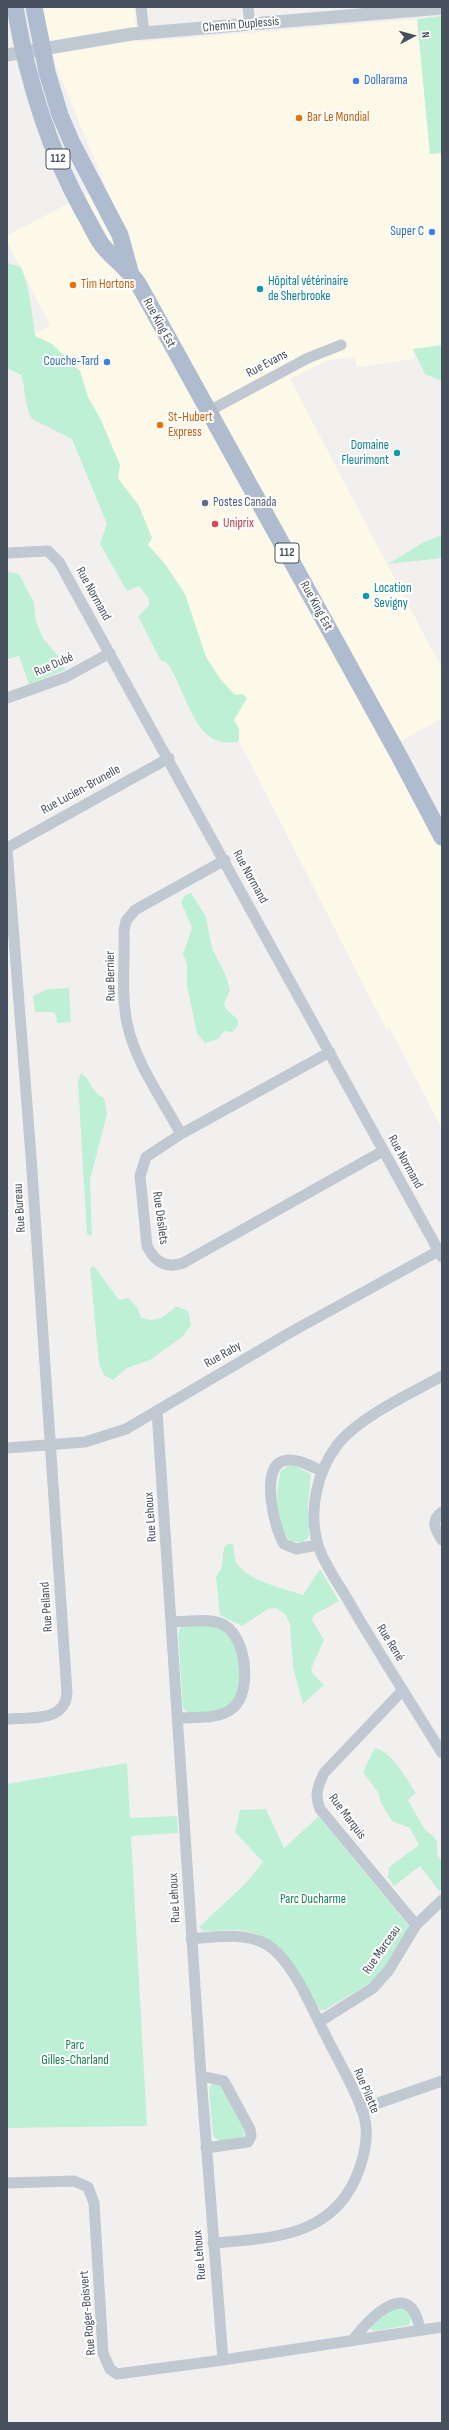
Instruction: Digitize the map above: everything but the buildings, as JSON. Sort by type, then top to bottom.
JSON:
[{"type":"main road","name":"Rue King Est","points":[[15,7],[15,53],[43,118],[62,169],[102,245],[130,271]]},
{"type":"main road","name":"Rue King Est","points":[[34,7],[52,90],[66,131],[120,235],[130,271],[209,411],[398,754],[442,837]]},
{"type":"street","points":[[141,7],[144,33]]},
{"type":"street","points":[[248,7],[250,24]]},
{"type":"street","name":"Chemin Duplessis","points":[[15,53],[144,33],[442,8]]},
{"type":"street","name":"Rue Evans","points":[[209,411],[308,358],[341,345]]},
{"type":"street","name":"Rue Normand","points":[[7,553],[40,550],[54,554],[225,860],[383,1151],[441,1253]]},
{"type":"street","name":"Rue Dubé","points":[[7,698],[66,677],[110,653]]},
{"type":"street","name":"Rue Lucien-Brunelle","points":[[7,849],[168,758]]},
{"type":"street","name":"Rue Bureau","points":[[7,849],[50,1445]]},
{"type":"street","name":"Rue Bernier","points":[[181,1134],[142,1062],[130,1035],[126,1010],[124,931],[126,921],[135,910],[225,860]]},
{"type":"street","name":"Rue Désilets","points":[[330,1052],[181,1134],[146,1157],[140,1176],[147,1246],[154,1258],[167,1265],[175,1266],[194,1257],[383,1151]]},
{"type":"street","name":"Rue Raby","points":[[7,1448],[86,1442],[114,1435],[291,1332],[441,1253]]},
{"type":"street","name":"Rue René","points":[[442,1376],[362,1422],[339,1443],[322,1471],[315,1506],[318,1545],[355,1613],[442,1753]]},
{"type":"street","name":"Rue Lehoux","points":[[157,1411],[200,2076],[223,2360]]},
{"type":"street","name":"Rue Pelland","points":[[7,1719],[55,1715],[64,1706],[67,1700],[50,1445]]},
{"type":"street","points":[[318,1545],[296,1549],[284,1544],[276,1527],[271,1487],[272,1471],[282,1462],[299,1461],[322,1471]]},
{"type":"street","points":[[442,1512],[434,1524],[442,1540]]},
{"type":"street","points":[[171,1622],[212,1621],[221,1623],[230,1629],[241,1647],[245,1675],[240,1699],[226,1712],[215,1716],[178,1718]]},
{"type":"street","name":"Rue Marquis","points":[[403,1690],[324,1773],[318,1785],[316,1800],[320,1809],[416,1925]]},
{"type":"street","name":"Rue Marceau","points":[[318,2022],[373,1988],[389,1970],[416,1925],[442,1900]]},
{"type":"street","name":"Rue Pilette","points":[[191,1939],[244,1937],[265,1944],[285,1961],[362,2109],[366,2128],[362,2161],[350,2190],[327,2215],[289,2235],[213,2243]]},
{"type":"street","points":[[200,2076],[217,2078],[228,2086],[250,2129],[251,2136],[248,2142],[242,2145],[206,2148]]},
{"type":"street","points":[[362,2109],[442,2081]]},
{"type":"street","name":"Rue Roger-Boisvert","points":[[7,2183],[74,2181],[88,2187],[94,2203],[103,2353],[110,2368],[117,2374],[223,2360],[442,2327]]},
{"type":"street","points":[[353,2340],[369,2320],[394,2304],[400,2302],[412,2306],[415,2311],[420,2330]]},
{"type":"shaded area","points":[[42,7],[134,7],[138,42],[417,19],[430,154],[442,153],[442,345],[413,349],[414,359],[357,367],[355,357],[328,360],[290,379],[442,669],[442,718],[394,745],[442,837],[442,1129],[390,1028],[386,1029],[32,335],[50,325],[7,241],[7,235],[105,185],[59,73],[50,47]]},
{"type":"green space","points":[[442,16],[442,153],[430,154],[417,19]]},
{"type":"green space","points":[[7,263],[21,267],[29,292],[35,336],[52,344],[80,371],[88,397],[101,420],[120,465],[118,478],[139,506],[152,538],[148,545],[165,564],[185,594],[206,657],[221,680],[235,695],[243,694],[247,698],[234,720],[239,729],[239,741],[224,742],[211,738],[201,729],[174,674],[166,662],[161,661],[138,616],[149,606],[149,599],[139,586],[127,591],[100,544],[107,524],[72,439],[32,419],[29,414],[21,375],[7,368]]},
{"type":"green space","points":[[442,345],[442,381],[425,374],[413,349]]},
{"type":"green space","points":[[442,535],[442,558],[388,564],[424,542]]},
{"type":"green space","points":[[8,572],[19,574],[34,603],[36,622],[43,638],[64,663],[65,670],[29,684],[19,656],[7,659]]},
{"type":"green space","points":[[191,893],[206,917],[212,948],[226,976],[230,990],[224,1004],[225,1008],[238,1020],[238,1026],[232,1032],[224,1031],[218,1039],[205,1043],[197,1033],[187,986],[187,964],[183,954],[192,928],[181,902],[185,895]]},
{"type":"green space","points":[[69,988],[71,1022],[57,1023],[56,1015],[53,1012],[35,1012],[33,996],[48,989]]},
{"type":"green space","points":[[81,1073],[85,1076],[95,1091],[104,1098],[107,1114],[90,1180],[92,1236],[87,1234],[78,1082]]},
{"type":"green space","points":[[94,1266],[119,1300],[128,1298],[137,1307],[141,1318],[152,1320],[160,1318],[176,1306],[188,1311],[191,1325],[182,1337],[150,1360],[127,1368],[113,1380],[104,1375],[99,1364],[90,1268]]},
{"type":"green space","points":[[288,1466],[295,1466],[311,1474],[308,1504],[309,1536],[304,1542],[292,1542],[286,1536],[279,1519],[277,1499],[279,1479],[281,1471]]},
{"type":"green space","points":[[233,1543],[236,1562],[241,1569],[257,1579],[303,1595],[320,1569],[339,1601],[314,1615],[312,1620],[324,1640],[311,1669],[313,1674],[324,1685],[303,1704],[293,1667],[290,1624],[285,1614],[276,1608],[268,1609],[242,1626],[220,1615],[216,1576],[221,1569],[223,1553],[226,1545]]},
{"type":"green space","points":[[206,1625],[224,1630],[229,1634],[237,1649],[241,1671],[240,1682],[235,1700],[226,1708],[189,1713],[183,1708],[178,1634],[180,1628],[185,1626]]},
{"type":"green space","points":[[375,1748],[387,1754],[393,1760],[416,1793],[408,1800],[425,1830],[432,1835],[437,1842],[437,1854],[442,1861],[442,1889],[439,1891],[420,1866],[394,1886],[388,1877],[389,1867],[419,1845],[410,1828],[392,1821],[381,1803],[379,1794],[363,1772]]},
{"type":"green space","name":"Parc Gilles-Charland","points":[[127,1763],[130,1818],[177,1816],[178,1833],[131,1836],[147,2126],[7,2128],[7,1784]]},
{"type":"green space","name":"Parc Ducharme","points":[[266,1809],[284,1848],[318,1817],[320,1818],[409,1926],[408,1930],[382,1971],[370,1983],[325,2010],[321,2010],[317,2006],[288,1957],[267,1939],[255,1933],[240,1930],[203,1931],[199,1927],[245,1884],[263,1862],[235,1832],[240,1810]]},
{"type":"green space","points":[[213,2083],[222,2086],[245,2131],[243,2138],[220,2141],[213,2136],[209,2088]]},
{"type":"green space","points":[[396,2307],[402,2307],[412,2316],[409,2325],[375,2331],[370,2329],[370,2326]]},
{"type":"place","name":"Dollarama","points":[[356,81]]},
{"type":"place","name":"Bar Le Mondial","points":[[299,118]]},
{"type":"place","name":"Super C","points":[[432,232]]},
{"type":"place","name":"Tim Hortons","points":[[73,285]]},
{"type":"place","name":"Hôpital vétérinaire de Sherbrooke","points":[[260,289]]},
{"type":"place","name":"Couche-Tard","points":[[107,362]]},
{"type":"place","name":"St-Hubert Express","points":[[160,425]]},
{"type":"place","name":"Domaine Fleurimont","points":[[397,453]]},
{"type":"place","name":"Postes Canada","points":[[205,503]]},
{"type":"place","name":"Uniprix","points":[[215,524]]},
{"type":"place","name":"Location Sevigny","points":[[366,596]]}]
